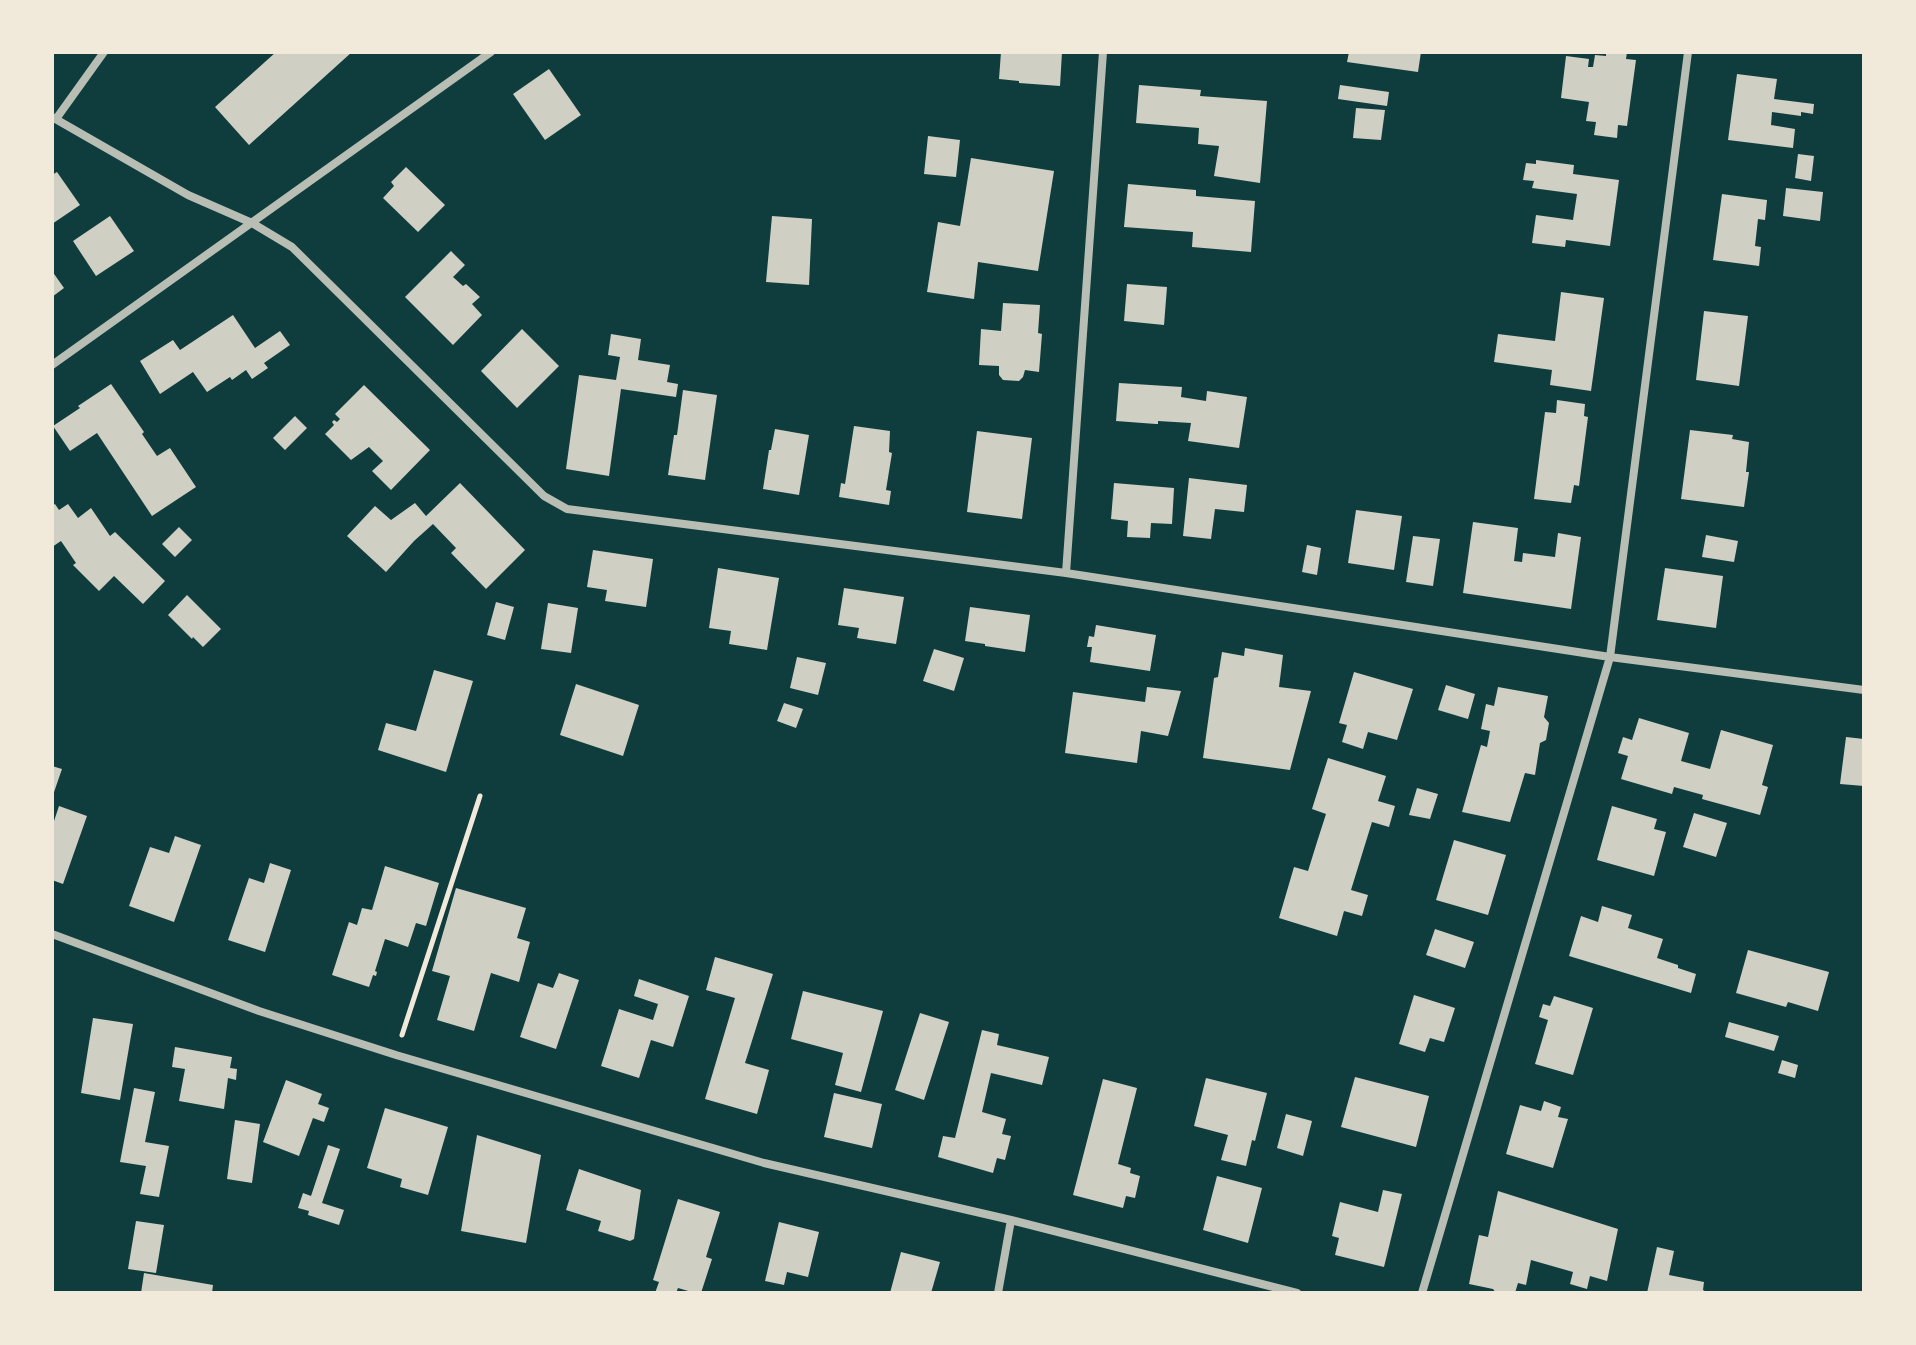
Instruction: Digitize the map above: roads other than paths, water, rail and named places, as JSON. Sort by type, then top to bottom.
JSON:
[{"type":"street","points":[[104,52],[54,118],[188,195],[252,223],[292,247],[544,496],[567,509],[1066,573],[1610,657],[1864,690]]},
{"type":"street","points":[[52,365],[491,52]]},
{"type":"street","points":[[1066,573],[1103,52]]},
{"type":"street","points":[[1422,1293],[1610,657],[1688,52]]},
{"type":"street","points":[[52,934],[259,1011],[396,1055],[764,1163],[1011,1220],[1297,1293]]},
{"type":"street","points":[[998,1293],[1011,1220]]}]
